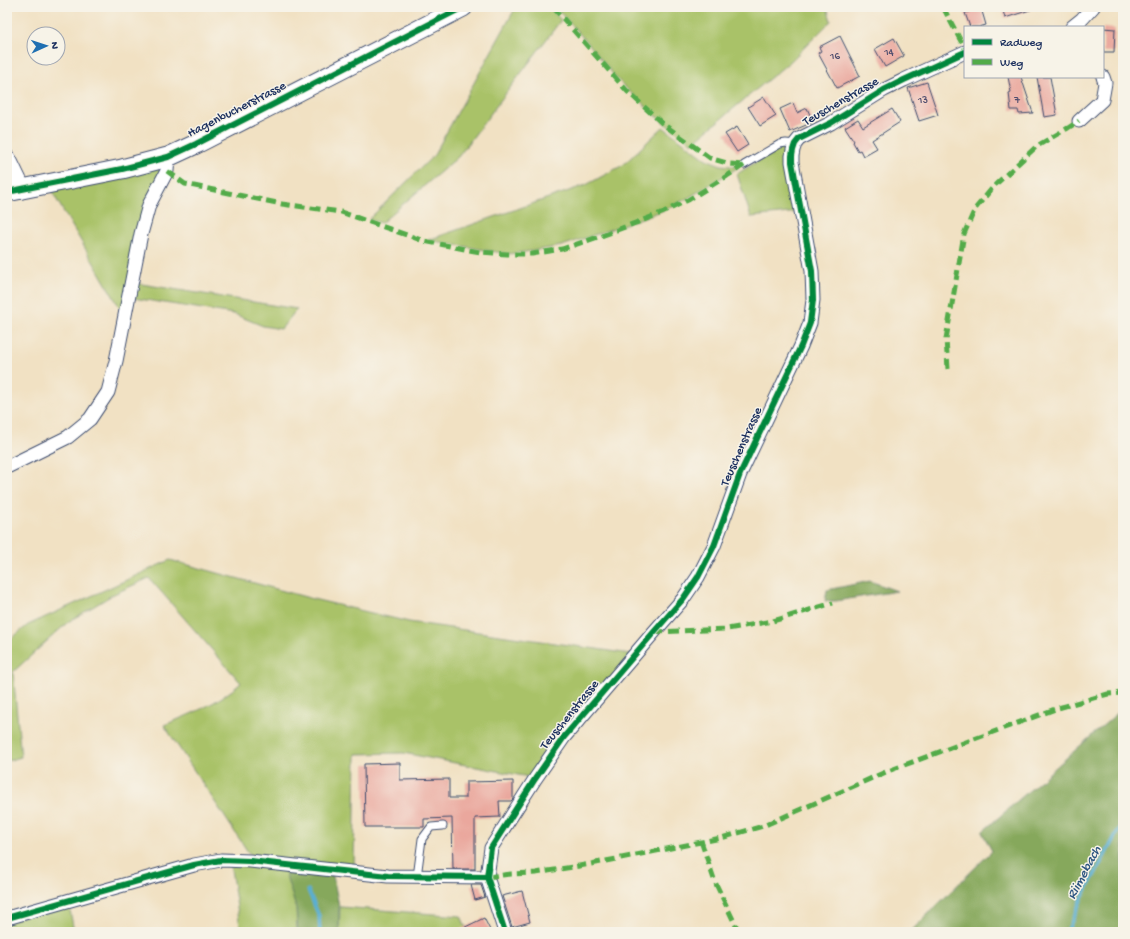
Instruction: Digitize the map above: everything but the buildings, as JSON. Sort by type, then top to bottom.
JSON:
[{"type":"street","name":"Hagenbucherstrasse","points":[[14,191],[122,169],[168,157],[463,7]]},
{"type":"street","points":[[1073,26],[1093,7]]},
{"type":"street","name":"Teuschenstrasse","points":[[505,932],[487,877],[491,848],[564,737],[683,599],[698,577],[714,546],[740,474],[801,346],[810,323],[813,300],[812,271],[792,162],[795,144],[799,139],[831,123],[884,90],[964,52]]},
{"type":"street","points":[[1079,121],[1102,100],[1105,83],[1103,78]]},
{"type":"street","points":[[7,468],[68,437],[90,419],[108,392],[116,361],[141,234],[149,204],[167,171],[168,157]]},
{"type":"street","points":[[7,160],[14,191]]},
{"type":"street","points":[[7,918],[194,865],[221,860],[250,861],[388,876],[487,877]]},
{"type":"lane","points":[[744,165],[775,146],[786,142],[795,144]]},
{"type":"lane","points":[[417,877],[422,839],[430,827],[443,826]]},
{"type":"green space","points":[[516,7],[549,7],[561,20],[458,157],[381,223],[369,219],[434,155]]},
{"type":"green space","points":[[555,7],[827,7],[831,21],[792,60],[692,143],[664,123],[630,92],[616,78],[589,44]]},
{"type":"green space","points":[[663,127],[706,159],[721,165],[739,167],[688,198],[664,210],[562,246],[508,254],[428,240],[586,185],[623,165]]},
{"type":"green space","points":[[788,147],[799,212],[751,217],[737,174],[778,148]]},
{"type":"green space","points":[[157,166],[163,171],[123,313],[51,190]]},
{"type":"green space","points":[[135,283],[297,309],[281,329],[263,326],[234,314],[133,298]]},
{"type":"green space","points":[[170,560],[313,599],[409,622],[631,654],[534,778],[403,753],[356,754],[354,869],[252,858],[164,725],[214,702],[241,683],[149,578],[114,594],[68,622],[13,672],[21,757],[7,761],[7,642],[28,625]]},
{"type":"green space","points":[[870,581],[897,591],[836,601],[825,601],[827,590]]},
{"type":"green space","points":[[1122,709],[1123,932],[910,932],[992,851],[982,832]]},
{"type":"green space","points":[[230,863],[284,868],[296,907],[297,932],[241,932]]},
{"type":"green space","points":[[283,865],[332,871],[339,906],[339,932],[298,932],[296,908]]},
{"type":"green space","points":[[69,904],[74,932],[7,932],[7,921]]},
{"type":"green space","points":[[340,907],[461,916],[468,932],[339,932]]},
{"type":"waterway","name":"Riimebach","points":[[1067,932],[1081,900],[1118,831],[1123,825]]},
{"type":"waterway","points":[[308,890],[319,916],[320,932]]},
{"type":"marked path","points":[[553,7],[628,92],[663,124],[710,158],[730,164],[744,165]]},
{"type":"marked path","points":[[943,7],[964,47]]},
{"type":"marked path","points":[[948,369],[946,339],[964,234],[975,209],[995,185],[1037,146],[1079,121]]},
{"type":"marked path","points":[[167,171],[185,184],[282,204],[341,212],[424,241],[480,252],[532,254],[562,249],[664,212],[688,200],[744,165]]},
{"type":"marked path","points":[[654,632],[727,629],[773,621],[833,603]]},
{"type":"marked path","points":[[487,877],[536,873],[591,864],[721,838],[763,826],[888,771],[1058,708],[1108,694],[1123,693]]},
{"type":"marked path","points":[[701,841],[715,882],[739,932]]},
{"type":"cycle path","points":[[7,192],[122,169],[168,157],[463,7]]},
{"type":"cycle path","points":[[505,932],[487,877],[491,848],[564,737],[683,599],[698,577],[714,546],[740,474],[801,346],[810,323],[813,300],[812,271],[792,162],[795,144],[799,139],[831,123],[884,90],[964,52]]},
{"type":"cycle path","points":[[7,918],[194,865],[221,860],[250,861],[388,876],[487,877]]}]
